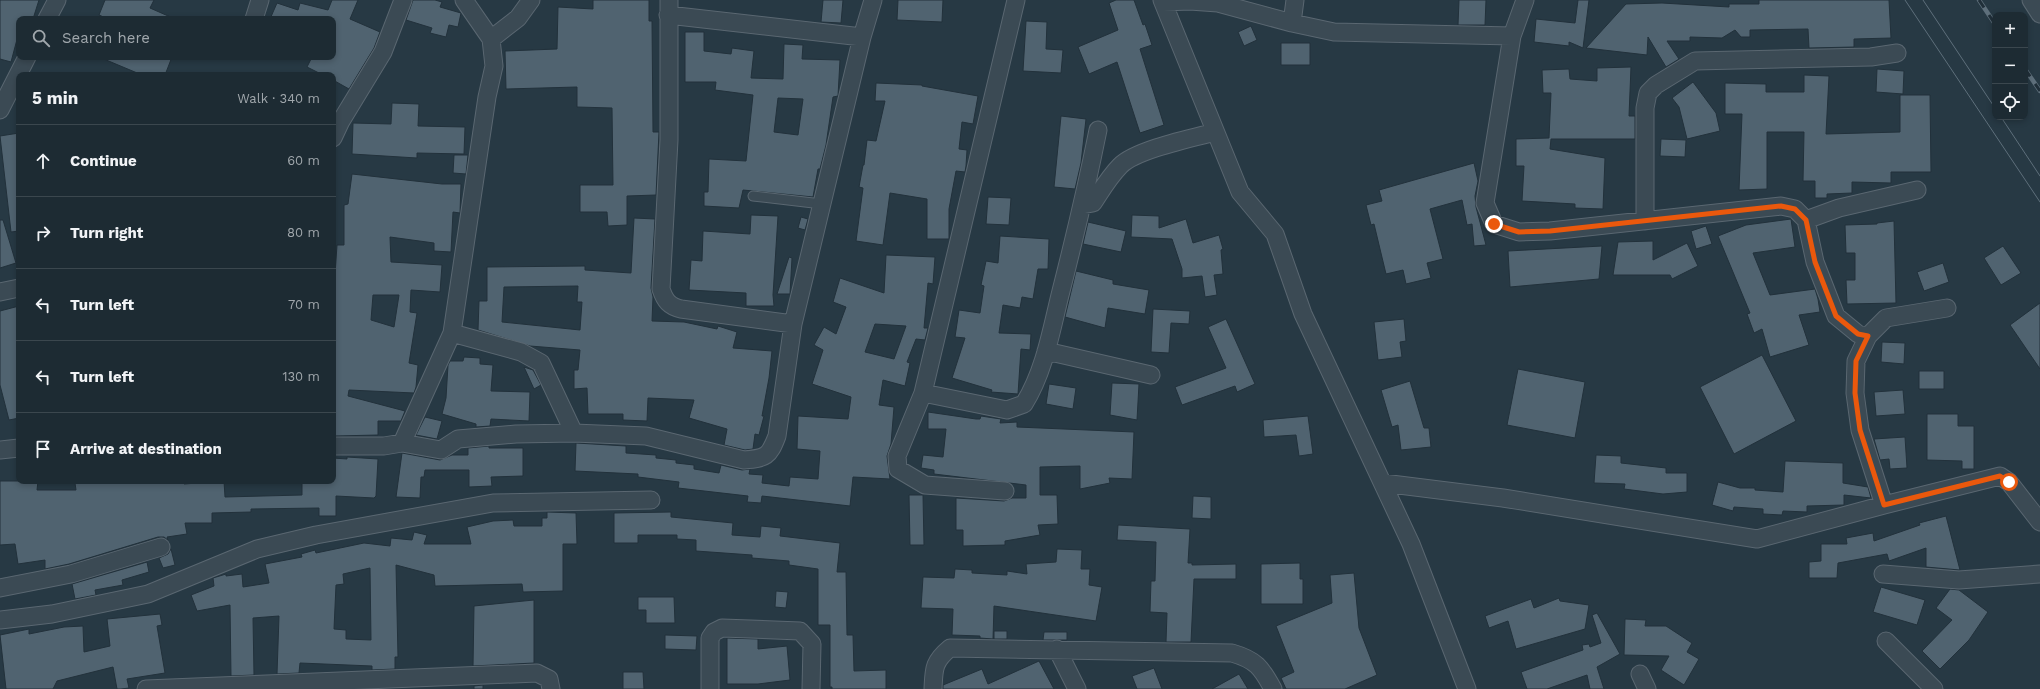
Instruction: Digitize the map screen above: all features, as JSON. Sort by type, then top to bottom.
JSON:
[{"type":"street","points":[[49,16],[57,0]]},
{"type":"street","points":[[255,16],[260,0]]},
{"type":"street","points":[[336,132],[383,52],[403,0]]},
{"type":"street","points":[[402,443],[452,333],[494,66],[491,39],[464,0]]},
{"type":"street","points":[[491,39],[518,18],[531,0]]},
{"type":"street","points":[[336,446],[384,446],[402,443],[441,450],[458,439],[516,434],[574,433],[646,436],[744,460],[760,459],[771,453],[777,436],[793,324],[862,36],[873,0]]},
{"type":"street","points":[[1005,491],[925,485],[898,469],[896,456],[923,393],[1016,0]]},
{"type":"street","points":[[1292,23],[1295,0]]},
{"type":"street","points":[[1525,0],[1512,36],[1486,203],[1494,224],[1519,232],[1550,231],[1781,206],[1795,209],[1806,220],[1815,262],[1836,316],[1858,334],[1868,336]]},
{"type":"street","points":[[2031,0],[2040,14]]},
{"type":"street","points":[[1468,689],[1411,544],[1303,314],[1275,234],[1240,192],[1163,1],[1218,3],[1292,23],[1334,32],[1512,36]]},
{"type":"street","points":[[793,324],[681,309],[672,306],[665,300],[661,290],[669,140],[668,7],[862,36]]},
{"type":"street","points":[[1645,220],[1645,108],[1648,93],[1656,85],[1695,61],[1872,57],[1897,53]]},
{"type":"street","points":[[19,72],[25,60]]},
{"type":"street","points":[[0,110],[16,79]]},
{"type":"street","points":[[923,393],[1007,410],[1024,404],[1033,390],[1046,351],[1082,205],[1098,130]]},
{"type":"street","points":[[1082,205],[1093,203],[1120,165],[1153,150],[1215,132]]},
{"type":"street","points":[[1806,220],[1839,208],[1917,190]]},
{"type":"street","points":[[0,292],[16,289]]},
{"type":"street","points":[[1884,505],[1860,430],[1855,393],[1856,361],[1868,336],[1886,318],[1947,308]]},
{"type":"street","points":[[452,333],[521,352],[541,363],[574,433]]},
{"type":"street","points":[[1046,351],[1150,375]]},
{"type":"street","points":[[0,450],[16,448]]},
{"type":"street","points":[[1383,483],[1503,498],[1756,539],[2000,476],[2009,482],[2040,522]]},
{"type":"street","points":[[0,620],[52,614],[148,594],[257,549],[316,535],[493,503],[651,500]]},
{"type":"street","points":[[0,588],[71,574],[161,548]]},
{"type":"street","points":[[1883,574],[1959,580],[2040,574]]},
{"type":"street","points":[[710,689],[710,638],[714,632],[722,628],[800,631],[812,644],[811,689]]},
{"type":"street","points":[[1886,641],[1934,689]]},
{"type":"street","points":[[933,689],[934,666],[940,656],[950,648],[1232,653],[1248,658],[1262,669],[1273,689]]},
{"type":"street","points":[[1057,649],[1077,689]]},
{"type":"street","points":[[146,689],[402,684],[537,673],[549,679],[551,689]]},
{"type":"lane","points":[[753,196],[822,204]]},
{"type":"building","points":[[0,0],[39,0],[34,16],[16,16],[16,43],[11,62],[0,59]]},
{"type":"building","points":[[105,0],[154,0],[150,8],[168,16],[101,16],[99,15]]},
{"type":"building","points":[[332,0],[358,0],[350,19],[380,32],[374,48],[349,89],[336,82],[336,72],[317,72],[307,67],[310,60],[336,60],[336,16],[271,16],[277,3],[298,10],[300,3],[328,10]]},
{"type":"building","points":[[413,0],[435,0],[442,2],[440,7],[461,13],[458,27],[449,25],[446,37],[430,33],[432,28],[406,20]]},
{"type":"building","points":[[593,0],[649,0],[649,21],[652,21],[653,132],[659,132],[656,195],[627,196],[627,225],[608,226],[607,212],[580,212],[580,185],[613,185],[612,108],[577,107],[577,87],[506,89],[505,51],[557,49],[558,7],[593,9]]},
{"type":"building","points":[[823,0],[843,0],[841,23],[821,22]]},
{"type":"building","points":[[898,0],[943,0],[942,22],[897,20]]},
{"type":"building","points":[[1116,0],[1134,0],[1143,25],[1145,24],[1152,45],[1140,49],[1164,125],[1140,133],[1117,62],[1089,74],[1078,47],[1118,30],[1109,3]]},
{"type":"building","points":[[1459,0],[1486,0],[1485,25],[1458,25]]},
{"type":"building","points":[[1578,0],[1589,0],[1583,48],[1569,42],[1569,46],[1534,42],[1536,19],[1575,23]]},
{"type":"building","points":[[1759,0],[1889,0],[1891,38],[1854,39],[1854,47],[1809,48],[1808,29],[1750,30],[1750,37],[1741,37],[1735,30],[1722,38],[1690,37],[1690,41],[1667,41],[1679,59],[1666,67],[1648,37],[1647,55],[1586,48],[1626,4],[1662,3],[1729,7],[1729,4],[1759,4]]},
{"type":"building","points":[[1026,21],[1047,22],[1046,49],[1063,50],[1061,73],[1023,71]]},
{"type":"building","points":[[1251,26],[1257,40],[1244,46],[1238,32]]},
{"type":"building","points":[[685,32],[704,32],[704,51],[731,54],[732,48],[754,51],[751,78],[783,79],[784,44],[803,45],[802,59],[840,60],[838,96],[833,97],[826,145],[820,169],[818,169],[813,197],[743,190],[739,208],[704,206],[704,192],[708,192],[709,159],[746,161],[753,95],[715,90],[716,82],[685,82]],"holes":[[[778,98],[803,99],[798,135],[774,132]]]},
{"type":"building","points":[[1281,43],[1310,43],[1310,65],[1281,65]]},
{"type":"building","points":[[106,60],[171,60],[166,72],[135,72]]},
{"type":"building","points":[[1631,67],[1629,116],[1635,116],[1635,139],[1551,139],[1550,149],[1605,158],[1603,209],[1575,208],[1575,204],[1522,201],[1524,166],[1516,166],[1516,139],[1549,138],[1551,93],[1543,93],[1542,70],[1569,69],[1570,79],[1597,81],[1597,68]]},
{"type":"building","points":[[1877,69],[1904,71],[1903,94],[1876,92]]},
{"type":"building","points":[[1804,75],[1829,76],[1826,134],[1900,132],[1900,95],[1930,95],[1931,172],[1891,172],[1891,183],[1852,182],[1852,193],[1827,194],[1827,198],[1815,198],[1815,181],[1803,181],[1804,132],[1767,132],[1767,189],[1739,190],[1742,114],[1725,114],[1725,83],[1766,84],[1766,92],[1804,92]]},
{"type":"building","points":[[1693,82],[1716,113],[1720,131],[1687,139],[1679,107],[1672,98]]},
{"type":"building","points":[[876,83],[922,85],[978,96],[973,124],[962,122],[959,149],[967,150],[966,166],[965,172],[956,171],[949,209],[949,239],[927,239],[927,199],[890,193],[883,245],[856,241],[863,188],[859,187],[864,165],[867,140],[876,141],[885,101],[875,101]]},
{"type":"building","points":[[392,103],[419,104],[418,126],[465,127],[464,154],[417,153],[417,158],[352,154],[353,123],[391,124]]},
{"type":"building","points":[[1061,116],[1086,119],[1081,163],[1075,189],[1054,187]]},
{"type":"building","points":[[16,133],[16,231],[11,232],[0,136]]},
{"type":"building","points":[[1661,139],[1686,140],[1685,157],[1660,156]]},
{"type":"building","points":[[454,155],[468,155],[466,174],[453,173]]},
{"type":"building","points":[[1474,163],[1478,181],[1475,196],[1476,207],[1486,245],[1474,246],[1472,224],[1467,225],[1462,200],[1430,209],[1443,259],[1427,263],[1431,278],[1406,284],[1403,270],[1386,274],[1374,224],[1371,225],[1366,205],[1382,201],[1379,190]]},
{"type":"building","points":[[352,174],[442,184],[461,184],[460,213],[453,212],[451,252],[434,251],[434,243],[390,237],[391,262],[442,265],[440,292],[411,290],[410,312],[417,313],[409,363],[418,365],[414,393],[349,390],[348,396],[405,411],[401,421],[378,421],[378,435],[336,436],[336,260],[337,245],[344,245],[344,205],[348,204]],"holes":[[[373,295],[399,295],[394,327],[371,320]]]},
{"type":"building","points":[[988,197],[1011,198],[1009,225],[986,224]]},
{"type":"building","points":[[751,215],[778,216],[773,295],[774,306],[746,306],[746,293],[689,290],[691,260],[702,261],[703,231],[750,234]]},
{"type":"building","points":[[1132,215],[1159,216],[1159,228],[1186,219],[1193,243],[1219,235],[1223,249],[1221,250],[1223,274],[1214,275],[1217,295],[1205,297],[1202,276],[1182,278],[1182,269],[1172,239],[1131,237]]},
{"type":"building","points":[[801,217],[808,219],[805,230],[798,228]]},
{"type":"building","points":[[634,218],[655,219],[651,288],[653,297],[652,321],[684,322],[717,329],[718,326],[737,332],[733,348],[772,351],[762,416],[764,416],[759,435],[755,434],[753,449],[745,450],[724,445],[727,429],[689,418],[694,400],[648,398],[647,421],[623,420],[623,414],[588,414],[587,388],[574,389],[574,370],[578,370],[580,350],[530,346],[478,330],[479,301],[487,301],[487,267],[585,266],[585,270],[631,273]],"holes":[[[578,286],[577,302],[582,302],[580,330],[502,322],[504,287]]]},
{"type":"building","points":[[1791,219],[1795,247],[1753,253],[1770,295],[1815,289],[1820,312],[1799,315],[1809,345],[1770,357],[1762,329],[1754,333],[1747,314],[1750,313],[1718,236],[1746,225]]},
{"type":"building","points":[[0,220],[3,220],[16,263],[0,268]]},
{"type":"building","points":[[1894,221],[1896,303],[1847,304],[1846,280],[1855,280],[1855,253],[1846,253],[1845,225],[1877,224]]},
{"type":"building","points":[[1088,222],[1126,231],[1121,252],[1083,244]]},
{"type":"building","points":[[1706,226],[1712,244],[1696,249],[1691,231]]},
{"type":"building","points":[[1000,236],[1049,239],[1048,269],[1038,269],[1033,299],[1022,297],[1020,308],[1003,305],[999,333],[1031,334],[1030,350],[1021,349],[1018,394],[991,392],[992,390],[952,378],[965,338],[955,337],[959,310],[980,313],[984,286],[981,285],[986,261],[998,263]]},
{"type":"building","points":[[1653,241],[1653,260],[1687,243],[1698,266],[1672,279],[1670,275],[1613,275],[1618,242]]},
{"type":"building","points":[[1602,246],[1599,279],[1510,287],[1508,251]]},
{"type":"building","points":[[2003,246],[2021,273],[2001,285],[1984,258]]},
{"type":"building","points":[[886,255],[935,257],[933,284],[928,283],[924,328],[928,328],[925,340],[916,339],[907,362],[910,363],[905,386],[883,380],[879,405],[894,407],[891,444],[887,456],[890,479],[853,477],[850,506],[762,496],[761,503],[747,502],[748,496],[678,488],[679,482],[638,477],[638,474],[575,471],[576,443],[626,446],[626,453],[656,455],[656,458],[676,460],[676,463],[694,465],[694,469],[719,473],[721,465],[742,470],[750,469],[749,474],[763,475],[762,483],[789,486],[790,477],[818,479],[820,451],[797,449],[798,416],[848,419],[851,397],[812,384],[823,350],[814,345],[824,327],[836,334],[846,307],[833,302],[840,278],[884,293]],"holes":[[[875,324],[906,326],[894,359],[865,352]]]},
{"type":"building","points":[[789,257],[792,258],[790,294],[777,294]]},
{"type":"building","points":[[1943,263],[1949,282],[1924,291],[1917,272]]},
{"type":"building","points":[[1076,271],[1113,280],[1113,284],[1149,290],[1145,314],[1108,308],[1105,328],[1065,317]]},
{"type":"building","points":[[2040,303],[2040,369],[2010,325]]},
{"type":"building","points":[[16,307],[16,419],[9,420],[0,385],[0,311]]},
{"type":"building","points":[[1153,309],[1190,311],[1189,324],[1171,323],[1169,353],[1151,352]]},
{"type":"building","points":[[1226,319],[1255,384],[1237,392],[1235,386],[1182,405],[1175,387],[1226,368],[1208,327]]},
{"type":"building","points":[[1404,319],[1406,341],[1400,342],[1402,357],[1378,360],[1374,322]]},
{"type":"building","points":[[1882,342],[1905,343],[1904,364],[1881,362]]},
{"type":"building","points":[[1762,355],[1796,421],[1734,454],[1700,387]]},
{"type":"building","points":[[464,357],[480,358],[480,364],[493,365],[491,391],[530,392],[529,421],[491,419],[490,426],[476,427],[476,424],[442,414],[446,398],[448,365],[450,361],[463,361]]},
{"type":"building","points":[[524,367],[533,370],[541,385],[534,389]]},
{"type":"building","points":[[1518,369],[1585,382],[1575,438],[1507,425]]},
{"type":"building","points":[[1919,371],[1944,371],[1944,389],[1919,389]]},
{"type":"building","points":[[1410,381],[1424,428],[1429,428],[1431,447],[1401,450],[1398,425],[1392,427],[1381,390]]},
{"type":"building","points":[[1112,383],[1139,384],[1137,420],[1110,415]]},
{"type":"building","points":[[1049,384],[1076,388],[1073,409],[1046,404]]},
{"type":"building","points":[[1903,390],[1905,414],[1876,416],[1874,392]]},
{"type":"building","points":[[928,412],[976,419],[980,419],[981,416],[1001,419],[1000,423],[1017,422],[1017,427],[1134,432],[1132,479],[1109,478],[1110,483],[1080,489],[1080,466],[1040,467],[1040,495],[1057,495],[1058,524],[1038,525],[1040,535],[1005,541],[1005,545],[963,546],[963,530],[956,530],[956,498],[1004,501],[1012,498],[1026,498],[1026,485],[934,474],[934,470],[921,468],[923,455],[943,457],[946,429],[928,429]]},
{"type":"building","points":[[1927,414],[1958,414],[1958,426],[1974,426],[1974,469],[1962,469],[1962,461],[1927,460]]},
{"type":"building","points":[[1308,416],[1313,454],[1299,456],[1296,435],[1264,437],[1263,420]]},
{"type":"building","points":[[425,417],[442,421],[437,439],[416,435]]},
{"type":"building","points":[[1905,437],[1907,468],[1890,469],[1889,459],[1880,460],[1874,439]]},
{"type":"building","points":[[489,446],[489,448],[523,448],[523,476],[491,477],[492,486],[469,487],[469,470],[425,470],[424,477],[421,477],[420,498],[396,497],[402,453],[440,460],[452,455],[468,455],[468,448]]},
{"type":"building","points":[[1596,455],[1621,456],[1621,463],[1666,468],[1666,473],[1687,473],[1687,492],[1663,494],[1624,489],[1625,484],[1594,483]]},
{"type":"building","points":[[347,457],[378,459],[376,496],[374,498],[336,496],[336,516],[319,516],[319,508],[251,509],[251,512],[212,513],[212,523],[185,523],[187,534],[167,537],[168,540],[164,537],[158,537],[69,564],[45,569],[45,560],[18,564],[15,544],[0,545],[0,481],[16,481],[16,484],[38,484],[37,490],[76,490],[75,484],[224,484],[225,497],[302,495],[302,484],[336,484],[336,458],[347,459]]},
{"type":"building","points":[[1785,461],[1843,463],[1843,483],[1868,487],[1871,498],[1844,495],[1844,505],[1807,506],[1807,512],[1783,511],[1782,515],[1763,514],[1763,509],[1734,507],[1733,511],[1712,505],[1718,482],[1740,488],[1755,488],[1755,490],[1783,492]]},
{"type":"building","points":[[909,495],[923,495],[924,545],[910,545]]},
{"type":"building","points":[[1193,496],[1211,497],[1211,519],[1192,518]]},
{"type":"building","points":[[547,512],[576,513],[577,544],[563,544],[563,591],[523,592],[522,584],[435,586],[434,575],[396,565],[398,657],[395,657],[395,669],[372,670],[372,666],[300,663],[299,673],[277,674],[279,616],[253,618],[254,675],[231,676],[230,605],[197,611],[191,595],[214,586],[213,578],[226,574],[226,576],[242,574],[243,587],[269,583],[265,564],[302,557],[301,554],[315,550],[316,553],[364,543],[390,546],[391,538],[412,540],[414,532],[427,535],[424,544],[471,544],[467,527],[493,521],[513,520],[514,526],[542,526],[542,518],[547,518]],"holes":[[[370,568],[371,640],[346,639],[346,630],[334,629],[336,585],[344,584],[343,574]]]},
{"type":"building","points":[[671,512],[671,517],[733,523],[732,535],[760,537],[761,526],[781,528],[780,536],[840,543],[837,572],[846,572],[847,635],[853,635],[854,671],[886,670],[886,689],[832,689],[832,687],[830,687],[830,625],[818,625],[818,569],[789,565],[789,561],[752,558],[752,555],[696,551],[696,540],[677,539],[677,535],[638,535],[638,543],[614,543],[614,513]]},
{"type":"building","points":[[1946,516],[1960,570],[1926,567],[1926,548],[1889,561],[1887,554],[1838,563],[1837,578],[1809,578],[1809,562],[1821,561],[1821,544],[1847,544],[1846,538],[1873,533],[1874,541],[1920,525],[1919,523]]},
{"type":"building","points":[[1118,525],[1190,529],[1188,563],[1192,563],[1192,565],[1236,564],[1236,579],[1194,579],[1191,642],[1166,642],[1167,613],[1150,612],[1151,581],[1155,581],[1156,542],[1117,540]]},
{"type":"building","points":[[171,549],[175,565],[163,568],[159,558],[168,554]]},
{"type":"building","points":[[1057,549],[1082,550],[1081,569],[1090,569],[1089,585],[1102,587],[1096,621],[994,606],[993,639],[980,638],[980,636],[952,635],[953,609],[921,608],[923,577],[954,578],[955,569],[972,570],[972,573],[1007,575],[1007,571],[1027,574],[1026,564],[1056,562]]},
{"type":"building","points":[[147,562],[149,572],[122,580],[123,585],[95,590],[96,595],[75,599],[72,584]]},
{"type":"building","points":[[1300,563],[1300,579],[1303,579],[1303,604],[1261,604],[1261,564]]},
{"type":"building","points":[[1354,573],[1359,628],[1377,675],[1345,689],[1286,689],[1281,678],[1294,672],[1276,626],[1332,603],[1330,575]]},
{"type":"building","points":[[1881,587],[1925,600],[1917,625],[1873,612]]},
{"type":"building","points":[[1950,589],[1959,590],[1988,612],[1969,640],[1940,669],[1922,651],[1952,620],[1936,608]]},
{"type":"building","points":[[776,591],[788,592],[786,608],[775,607]]},
{"type":"building","points":[[638,597],[674,597],[675,623],[646,623],[646,610],[638,610]]},
{"type":"building","points":[[1559,598],[1560,601],[1589,605],[1585,629],[1516,649],[1508,621],[1489,628],[1485,616],[1531,599],[1534,608]]},
{"type":"building","points":[[534,600],[534,663],[473,666],[474,606]]},
{"type":"building","points":[[1597,613],[1620,654],[1597,667],[1604,689],[1590,689],[1587,675],[1547,689],[1527,689],[1521,672],[1583,650],[1582,645],[1589,644],[1590,647],[1601,643],[1592,615]]},
{"type":"building","points":[[160,614],[162,625],[157,626],[165,673],[127,679],[129,688],[121,689],[117,689],[113,667],[57,681],[53,689],[6,689],[0,635],[29,629],[29,634],[64,627],[83,626],[84,652],[110,646],[107,619]]},
{"type":"building","points":[[1625,619],[1646,620],[1645,626],[1666,626],[1692,643],[1687,652],[1699,659],[1684,685],[1661,670],[1669,656],[1624,655]]},
{"type":"building","points":[[994,631],[1007,631],[1007,639],[994,639]]},
{"type":"building","points":[[1044,632],[1067,632],[1067,640],[1043,640]]},
{"type":"building","points":[[665,635],[697,636],[696,650],[665,649]]},
{"type":"building","points":[[727,638],[758,639],[758,649],[787,646],[790,680],[758,684],[727,684]]},
{"type":"building","points":[[1039,661],[1054,689],[943,689],[943,685],[982,669],[988,684]]},
{"type":"building","points":[[1154,668],[1162,689],[1137,689],[1132,676]]},
{"type":"building","points":[[623,672],[643,672],[644,689],[623,689]]},
{"type":"building","points":[[1239,674],[1248,689],[1212,689]]},
{"type":"building","points":[[483,685],[483,689],[474,689],[474,686]]},
{"type":"tram line","points":[[1905,0],[2040,202]]},
{"type":"tram line","points":[[1923,0],[1992,104]]},
{"type":"tram line","points":[[2003,120],[2040,176]]},
{"type":"railway","points":[[1979,0],[1992,20]]},
{"type":"railway","points":[[2028,73],[2040,91]]},
{"type":"route","points":[[1494,224],[1519,232],[1550,231],[1781,206],[1795,209],[1806,220],[1815,262],[1836,316],[1858,334],[1868,336],[1856,361],[1855,393],[1860,430],[1884,505],[2000,476],[2009,482]]}]
